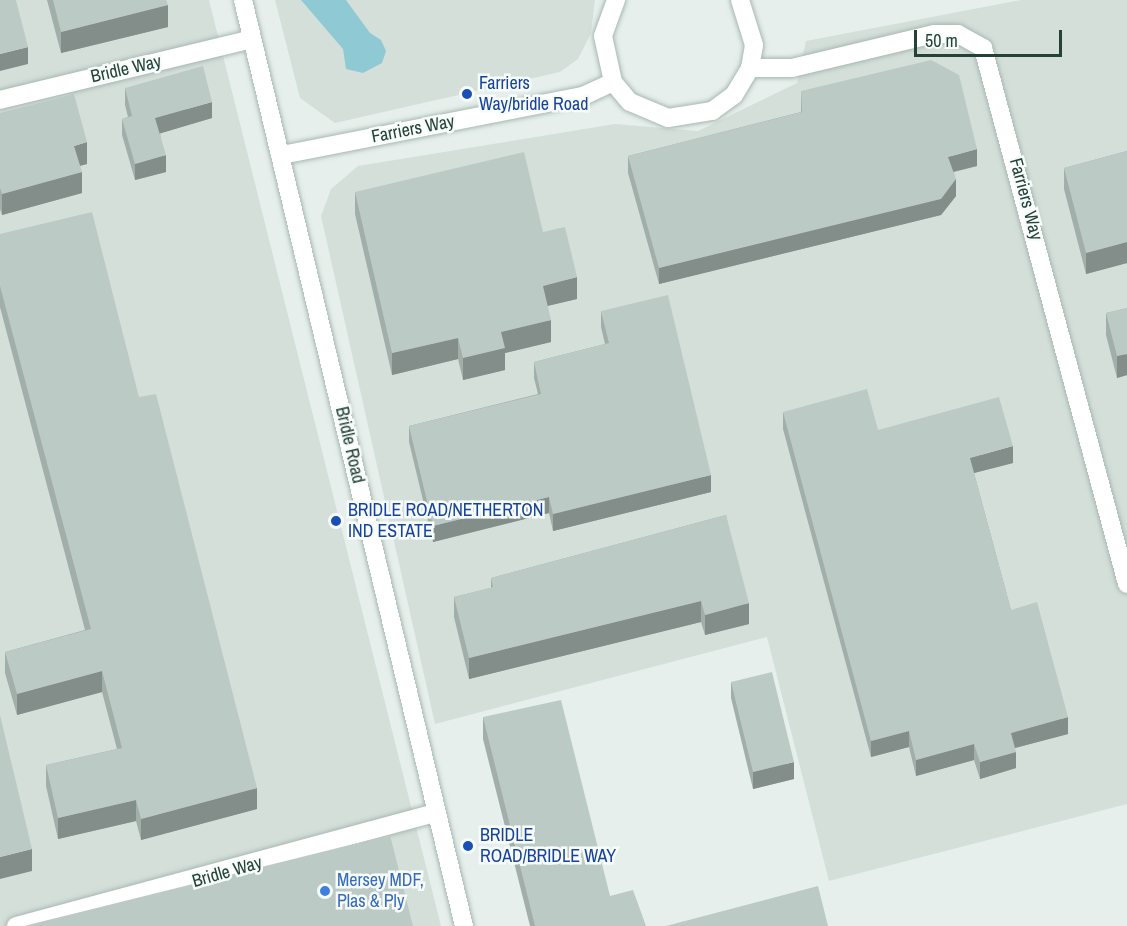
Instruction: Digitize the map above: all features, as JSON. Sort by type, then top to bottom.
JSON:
[{"type":"street","name":"Bridle Road","points":[[243,0],[282,155],[464,926]]},
{"type":"street","points":[[616,0],[603,36],[613,82],[643,111],[668,118],[694,117],[734,94],[750,68],[754,45],[740,0]]},
{"type":"street","name":"Farriers Way","points":[[750,68],[792,68],[934,34],[958,34],[983,48],[1127,584]]},
{"type":"street","name":"Bridle Way","points":[[0,100],[252,39]]},
{"type":"street","name":"Farriers Way","points":[[282,155],[583,96],[613,82]]},
{"type":"street","name":"Bridle Way","points":[[16,926],[436,813]]},
{"type":"shaded area","points":[[0,0],[209,0],[441,926],[0,926]]},
{"type":"shaded area","points":[[275,0],[595,0],[591,33],[578,59],[560,72],[335,123],[300,98]]},
{"type":"shaded area","points":[[1021,0],[1127,0],[1127,804],[829,881],[767,637],[435,724],[321,216],[331,189],[358,166],[615,124],[698,131],[797,83],[806,41]]},
{"type":"water","points":[[301,0],[346,0],[370,33],[381,40],[386,51],[382,63],[363,73],[346,69],[343,49]]},
{"type":"building","points":[[0,0],[16,0],[28,47],[0,54]]},
{"type":"building","points":[[53,0],[166,0],[168,5],[61,32]]},
{"type":"building","points":[[931,60],[959,75],[977,149],[948,157],[956,179],[941,199],[659,268],[628,156],[802,112],[801,91]]},
{"type":"building","points":[[203,66],[212,102],[155,118],[166,155],[135,164],[122,119],[132,116],[125,88]]},
{"type":"building","points":[[74,94],[87,142],[74,146],[82,172],[2,194],[0,188],[0,113]]},
{"type":"building","points":[[1127,151],[1127,242],[1086,253],[1064,168]]},
{"type":"building","points":[[524,152],[543,232],[565,227],[577,277],[543,286],[551,320],[501,332],[505,348],[463,358],[458,338],[392,353],[355,192]]},
{"type":"building","points":[[92,212],[139,397],[156,394],[257,788],[141,819],[136,800],[58,818],[46,765],[122,748],[102,671],[17,694],[5,652],[91,629],[0,286],[0,234]]},
{"type":"building","points":[[668,295],[711,475],[553,514],[549,497],[433,526],[409,426],[541,394],[534,362],[609,343],[601,311]]},
{"type":"building","points":[[1127,308],[1127,354],[1117,356],[1106,313]]},
{"type":"building","points":[[867,389],[878,430],[999,397],[1013,446],[970,458],[1011,610],[1037,602],[1068,717],[1011,733],[1016,752],[980,762],[974,744],[916,760],[909,731],[871,741],[783,412]]},
{"type":"building","points":[[726,515],[749,603],[705,615],[701,601],[469,658],[454,597],[493,587],[491,578]]},
{"type":"building","points":[[772,672],[794,762],[753,772],[731,682]]},
{"type":"building","points":[[561,700],[610,896],[633,890],[646,926],[535,926],[483,717]]},
{"type":"building","points":[[0,715],[32,849],[0,857]]},
{"type":"building","points":[[390,835],[413,926],[24,926]]},
{"type":"building","points":[[818,886],[828,926],[666,926]]},
{"type":"place","name":"Farriers Way/bridle Road","points":[[467,94]]},
{"type":"place","name":"BRIDLE ROAD/NETHERTON IND ESTATE","points":[[336,521]]},
{"type":"place","name":"BRIDLE ROAD/BRIDLE WAY","points":[[468,846]]},
{"type":"place","name":"Mersey MDF, Plas & Ply","points":[[325,891]]}]
